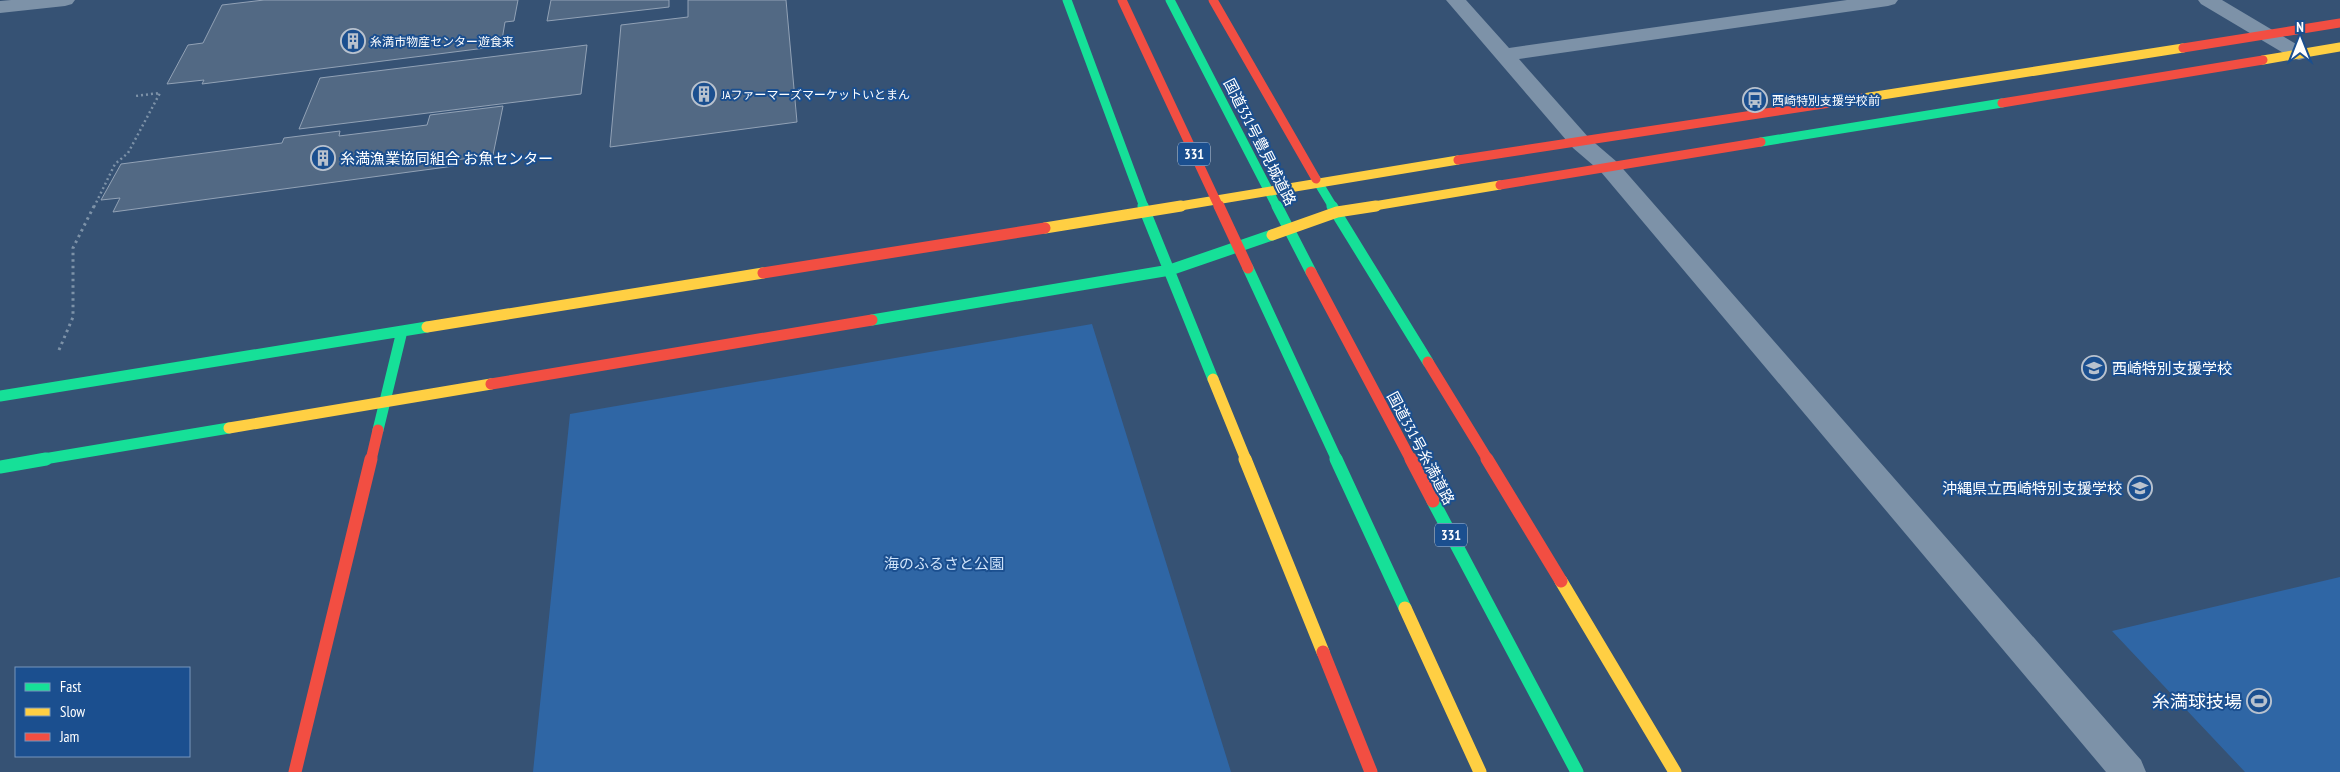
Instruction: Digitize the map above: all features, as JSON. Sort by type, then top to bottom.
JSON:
[{"type":"main road","points":[[1067,0],[1145,210],[1371,772]]},
{"type":"main road","name":"331","points":[[1122,0],[1267,308],[1480,772]]},
{"type":"main road","name":"国道331号豊見城道路","points":[[1170,0],[1324,297]]},
{"type":"main road","points":[[1213,0],[1318,182],[1679,772]]},
{"type":"main road","points":[[0,396],[1318,182],[1581,143],[2340,23]]},
{"type":"main road","points":[[0,467],[1170,270],[1337,212],[2340,47]]},
{"type":"main road","name":"国道331号糸満道路","points":[[1324,297],[1578,772]]},
{"type":"main road","points":[[295,772],[402,331]]},
{"type":"main road","points":[[1648,724],[1675,772]]},
{"type":"street","points":[[0,7],[64,0]]},
{"type":"street","points":[[1456,0],[1581,143],[1609,166],[2128,772]]},
{"type":"street","points":[[1504,55],[1888,0]]},
{"type":"street","points":[[2208,0],[2299,54]]},
{"type":"path","points":[[57,353],[73,317],[73,248],[115,164],[128,153],[160,93],[135,96]]},
{"type":"green space","name":"海のふるさと公園","points":[[1092,324],[1231,772],[533,772],[570,414]]},
{"type":"green space","name":"糸満球技場","points":[[2340,577],[2340,772],[2245,772],[2112,631]]},
{"type":"building","name":"糸満市物産センター遊食来","points":[[264,0],[518,0],[514,21],[505,22],[501,46],[202,84],[204,80],[167,84],[188,45],[203,43],[222,5]]},
{"type":"building","points":[[551,0],[669,0],[669,7],[547,21]]},
{"type":"building","name":"JAファーマーズマーケットいとまん","points":[[688,0],[786,0],[797,122],[610,147],[621,25],[688,17]]},
{"type":"building","points":[[587,45],[581,94],[299,129],[320,78]]},
{"type":"building","name":"糸満漁業協同組合 お魚センター","points":[[503,106],[493,155],[455,160],[454,166],[113,212],[120,198],[101,200],[121,164],[282,143],[284,138],[340,131],[339,136],[427,125],[430,115]]},
{"type":"traffic: fast","points":[[1067,0],[1145,210],[1213,379]]},
{"type":"traffic: fast","points":[[1170,0],[1311,272]]},
{"type":"traffic: fast","points":[[1761,142],[2002,103]]},
{"type":"traffic: fast","points":[[1316,179],[1428,362]]},
{"type":"traffic: fast","points":[[872,320],[1170,270],[1272,235]]},
{"type":"traffic: fast","points":[[1248,268],[1405,608]]},
{"type":"traffic: fast","points":[[0,396],[427,327]]},
{"type":"traffic: fast","points":[[378,430],[402,331]]},
{"type":"traffic: fast","points":[[0,467],[229,428]]},
{"type":"traffic: fast","points":[[1433,501],[1577,772]]},
{"type":"traffic: slow","points":[[2263,60],[2340,47]]},
{"type":"traffic: slow","points":[[1863,98],[2183,48]]},
{"type":"traffic: slow","points":[[1045,228],[1458,160]]},
{"type":"traffic: slow","points":[[1272,235],[1337,212],[1500,185]]},
{"type":"traffic: slow","points":[[427,327],[763,273]]},
{"type":"traffic: slow","points":[[1213,379],[1323,652]]},
{"type":"traffic: slow","points":[[229,428],[491,384]]},
{"type":"traffic: slow","points":[[1561,581],[1675,772]]},
{"type":"traffic: slow","points":[[1405,608],[1480,772]]},
{"type":"traffic: jam","points":[[1122,0],[1248,268]]},
{"type":"traffic: jam","points":[[1213,0],[1316,179]]},
{"type":"traffic: jam","points":[[2183,48],[2340,23]]},
{"type":"traffic: jam","points":[[2002,103],[2263,60]]},
{"type":"traffic: jam","points":[[1458,160],[1863,98]]},
{"type":"traffic: jam","points":[[1500,185],[1761,142]]},
{"type":"traffic: jam","points":[[763,273],[1045,228]]},
{"type":"traffic: jam","points":[[1311,272],[1433,501]]},
{"type":"traffic: jam","points":[[491,384],[872,320]]},
{"type":"traffic: jam","points":[[1428,362],[1561,581]]},
{"type":"traffic: jam","points":[[295,772],[378,430]]},
{"type":"traffic: jam","points":[[1323,652],[1371,772]]},
{"type":"place","name":"糸満市物産センター遊食来","points":[[353,41]]},
{"type":"place","name":"JAファーマーズマーケットいとまん","points":[[704,94]]},
{"type":"place","name":"西崎特別支援学校前","points":[[1755,100]]},
{"type":"place","name":"糸満漁業協同組合 お魚センター","points":[[323,158]]},
{"type":"place","name":"西崎特別支援学校","points":[[2094,368]]},
{"type":"place","name":"沖縄県立西崎特別支援学校","points":[[2140,488]]},
{"type":"place","name":"糸満球技場","points":[[2259,701]]}]
